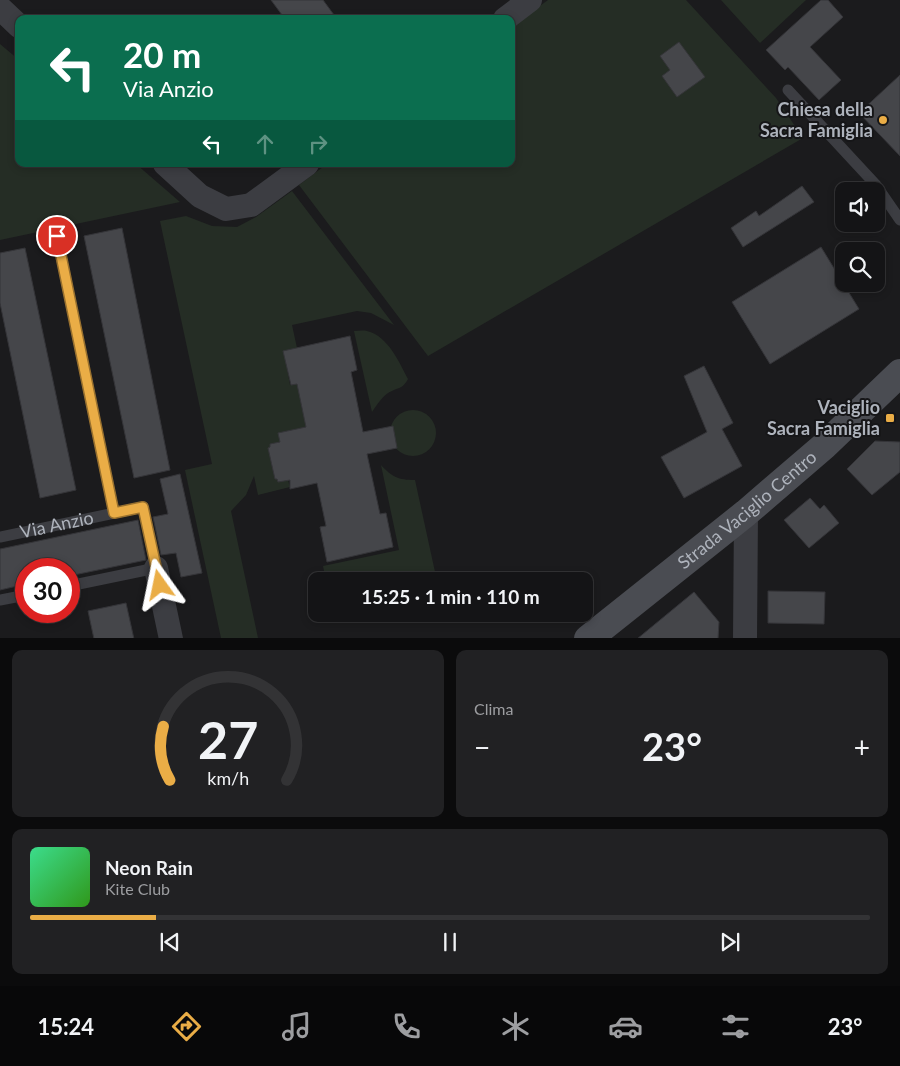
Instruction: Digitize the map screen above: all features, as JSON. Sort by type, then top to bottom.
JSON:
[{"type":"street","points":[[510,15],[530,0]]},
{"type":"street","points":[[0,8],[15,22]]},
{"type":"street","points":[[169,167],[200,196],[226,209],[251,205],[303,167]]},
{"type":"street","name":"Strada Vaciglio Centro","points":[[588,638],[746,513],[824,446],[900,373]]},
{"type":"street","points":[[745,638],[746,513]]},
{"type":"street","name":"Via Anzio","points":[[156,568],[171,638]]},
{"type":"lane","points":[[788,90],[876,185],[899,217]]},
{"type":"lane","name":"Via Anzio","points":[[57,236],[114,513]]},
{"type":"lane","name":"Via Anzio","points":[[0,537],[143,507],[156,568]]},
{"type":"lane","points":[[80,584],[156,568]]},
{"type":"lane","points":[[0,600],[15,597]]},
{"type":"shaded area","points":[[548,0],[686,0],[776,98],[803,138],[428,356],[299,185],[323,167],[515,167],[515,24]]},
{"type":"shaded area","points":[[721,0],[806,0],[760,43]]},
{"type":"shaded area","points":[[0,44],[15,57],[15,167],[139,167],[180,202],[0,240]]},
{"type":"shaded area","points":[[292,191],[394,325],[371,313],[357,311],[292,325],[297,348],[284,351],[290,385],[302,383],[305,397],[300,398],[302,409],[311,426],[279,433],[280,442],[270,444],[268,448],[275,479],[278,482],[288,480],[290,487],[258,495],[254,476],[246,495],[231,511],[258,638],[221,638],[185,470],[212,464],[160,221],[186,216],[212,226],[237,227],[256,217]]},
{"type":"shaded area","points":[[354,331],[367,331],[381,338],[392,350],[408,379],[402,387],[385,395],[372,412]]},
{"type":"shaded area","points":[[413,410],[426,414],[432,420],[436,433],[432,446],[426,452],[413,456],[400,452],[394,446],[390,433],[394,420],[400,414]]},
{"type":"shaded area","points":[[381,465],[396,477],[415,480],[435,572],[324,572],[323,566],[399,550]]},
{"type":"building","points":[[271,0],[323,0],[334,15],[282,15]]},
{"type":"building","points":[[821,0],[828,0],[843,17],[810,47],[841,80],[819,100],[788,67],[785,70],[766,50]]},
{"type":"building","points":[[679,42],[705,77],[677,97],[662,76],[670,70],[660,56]]},
{"type":"building","name":"Chiesa della Sacra Famiglia","points":[[900,75],[900,156],[859,113]]},
{"type":"building","points":[[802,186],[814,202],[743,247],[731,228],[756,211],[759,216]]},
{"type":"building","points":[[122,228],[170,470],[134,478],[84,236]]},
{"type":"building","points":[[821,247],[835,270],[835,292],[849,292],[859,309],[770,364],[732,302]]},
{"type":"building","points":[[25,248],[76,490],[40,498],[0,303],[0,253]]},
{"type":"building","points":[[350,336],[357,370],[351,372],[363,432],[393,426],[397,448],[367,454],[380,514],[386,513],[393,547],[327,562],[320,527],[326,526],[317,483],[290,489],[290,480],[278,482],[275,479],[268,448],[270,444],[280,442],[278,433],[306,427],[297,384],[291,385],[283,351]]},
{"type":"building","points":[[704,366],[733,423],[722,429],[742,466],[684,498],[661,457],[707,432],[684,376]]},
{"type":"building","points":[[875,441],[900,442],[900,472],[872,495],[847,469]]},
{"type":"building","points":[[180,474],[202,573],[181,577],[176,553],[161,555],[153,517],[168,514],[160,479]]},
{"type":"building","points":[[810,498],[820,509],[824,505],[839,523],[809,548],[784,520]]},
{"type":"building","points":[[138,520],[146,560],[80,574],[80,558],[15,558],[15,587],[0,590],[0,549]]},
{"type":"building","points":[[768,591],[825,592],[824,624],[768,623]]},
{"type":"building","points":[[694,592],[719,622],[718,638],[638,638]]},
{"type":"building","points":[[126,603],[134,638],[94,638],[88,611]]},
{"type":"place","name":"Chiesa della Sacra Famiglia","points":[[883,120]]},
{"type":"place","name":"Vaciglio Sacra Famiglia","points":[[890,418]]},
{"type":"route","points":[[57,236],[114,513],[143,507],[160,585]]}]
